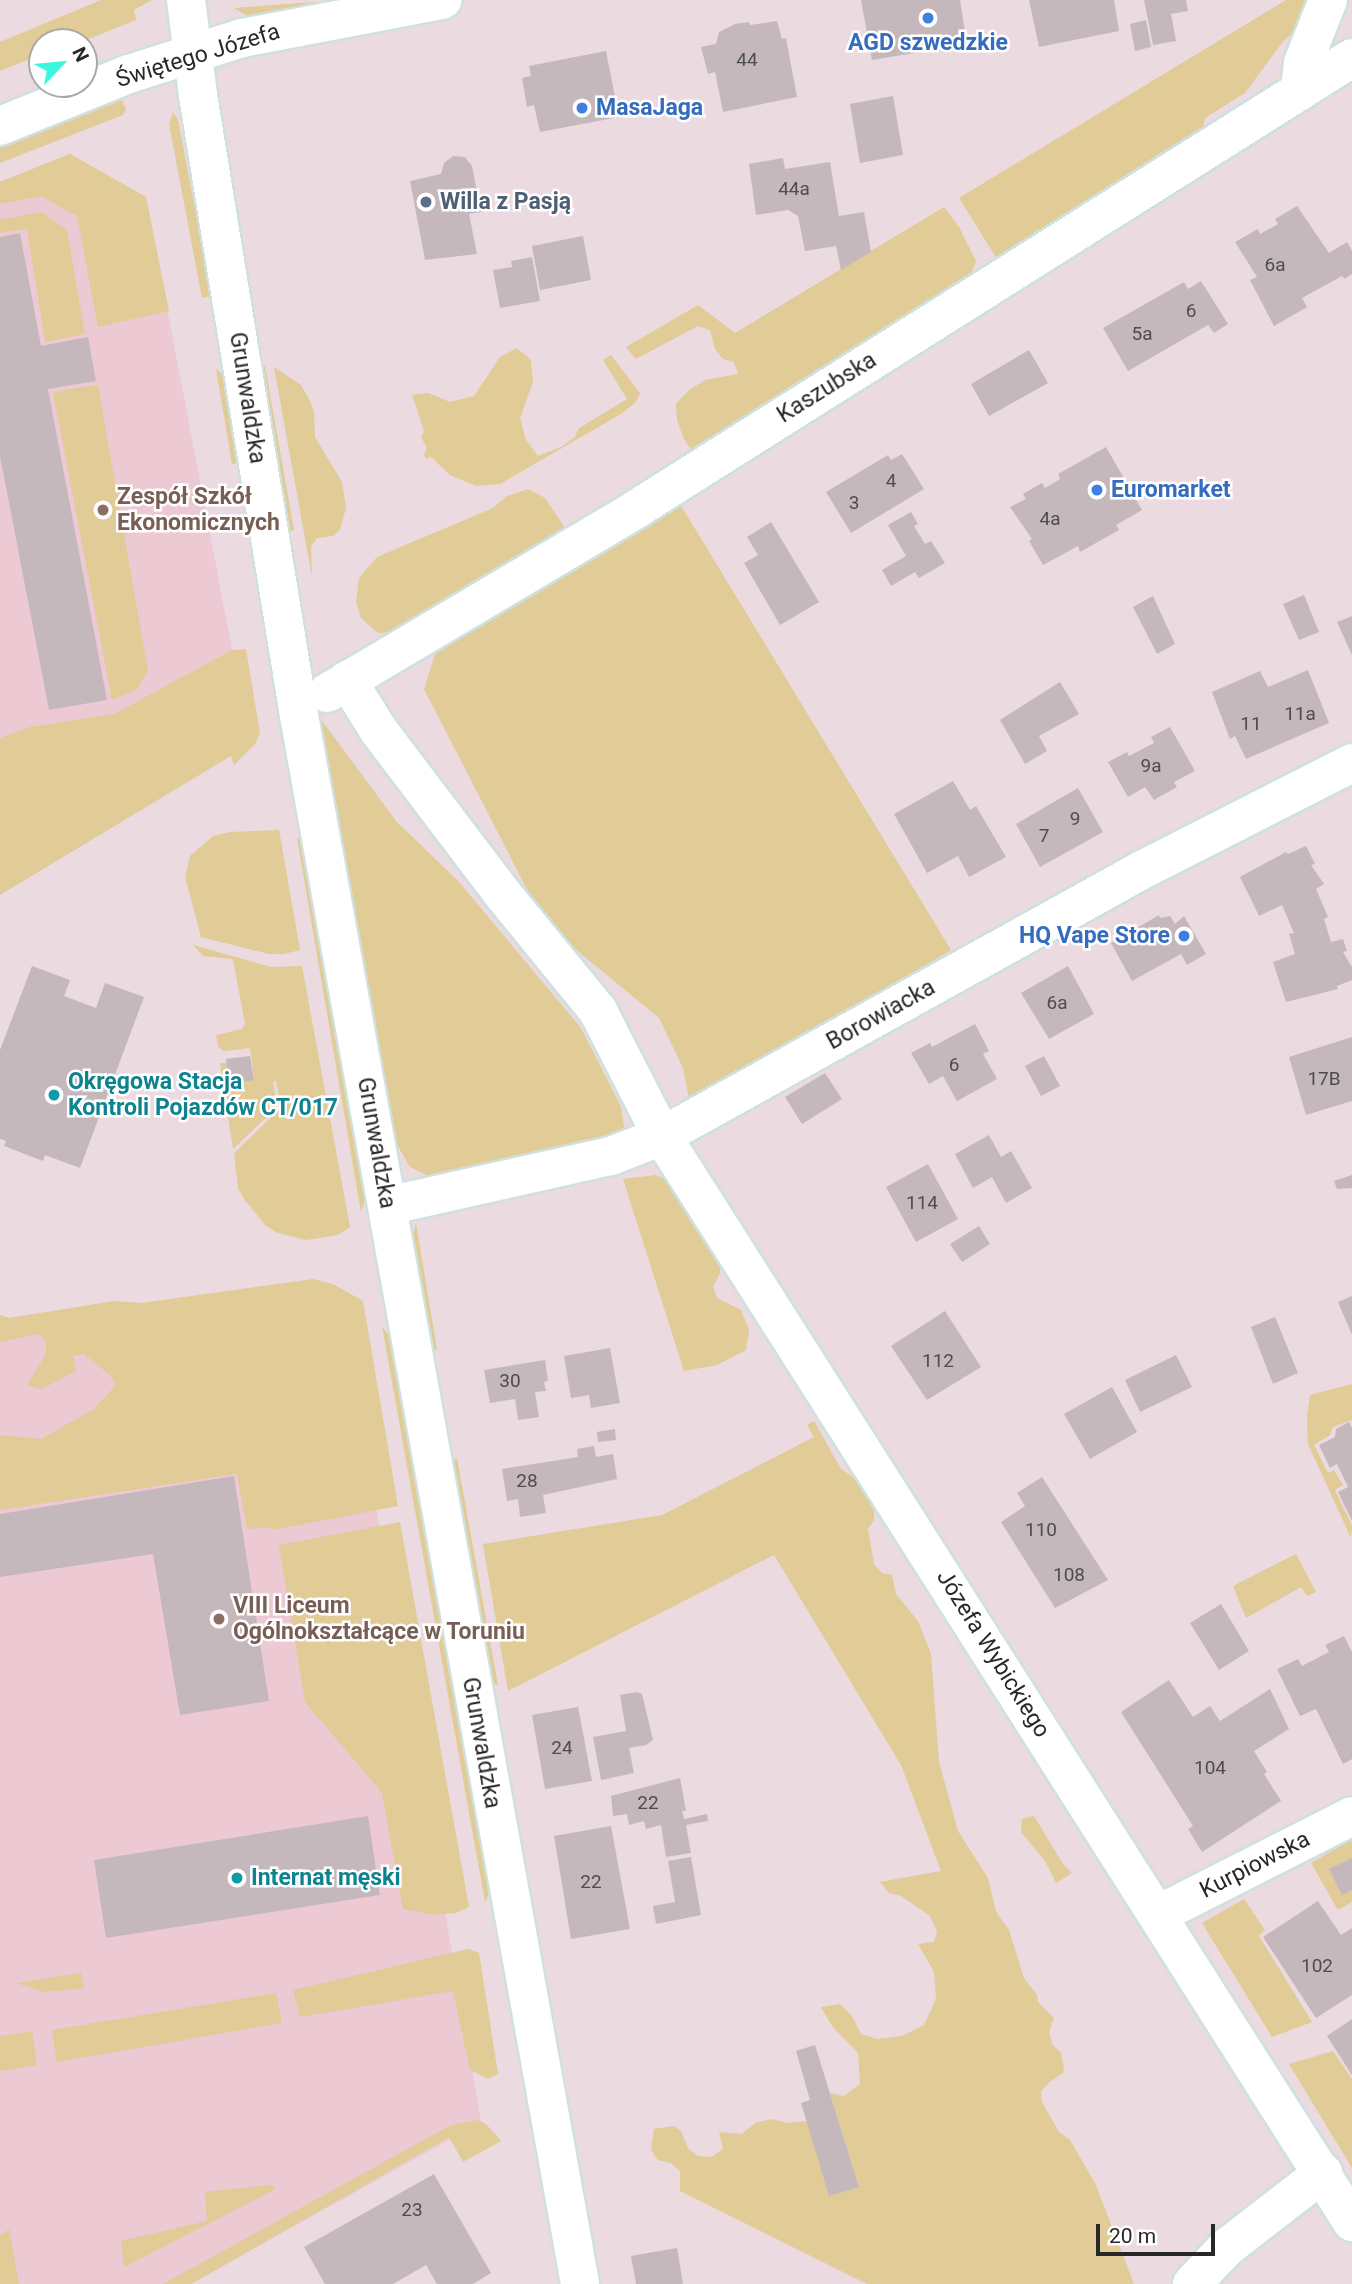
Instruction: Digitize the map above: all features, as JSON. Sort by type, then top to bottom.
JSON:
[{"type":"street","name":"Grunwaldzka","points":[[186,0],[192,53],[298,710],[503,1871],[580,2284]]},
{"type":"street","name":"Świętego Józefa","points":[[0,126],[192,53],[242,38],[443,0]]},
{"type":"street","points":[[1300,91],[1303,63],[1328,0]]},
{"type":"street","name":"Kaszubska","points":[[298,710],[638,508],[1352,58]]},
{"type":"street","name":"Józefa Wybickiego","points":[[347,680],[379,731],[501,892],[598,1011],[662,1136],[1352,2222]]},
{"type":"street","name":"Borowiacka","points":[[387,1206],[611,1156],[662,1136],[1140,871],[1352,763]]},
{"type":"street","name":"Kurpiowska","points":[[1158,1914],[1352,1816]]},
{"type":"street","points":[[1192,2284],[1226,2248],[1323,2173]]},
{"type":"shaded area","points":[[101,0],[152,0],[134,10],[136,20],[98,35],[98,28],[34,28]]},
{"type":"shaded area","points":[[1286,0],[1322,0],[1299,29],[1284,40],[1245,93],[1205,118],[1203,127],[1193,141],[997,259],[959,198]]},
{"type":"shaded area","points":[[314,2],[314,6],[251,18],[234,8]]},
{"type":"shaded area","points":[[28,30],[28,60],[0,71],[0,42]]},
{"type":"shaded area","points":[[122,100],[126,109],[123,115],[0,163],[0,147]]},
{"type":"shaded area","points":[[173,112],[178,120],[212,296],[202,298],[169,124]]},
{"type":"shaded area","name":"Zespół Szkół Ekonomicznych","points":[[70,154],[146,197],[232,650],[0,776],[0,182]]},
{"type":"shaded area","points":[[70,154],[146,197],[169,311],[98,327],[77,216],[40,196],[0,204],[0,182]]},
{"type":"shaded area","points":[[944,207],[959,227],[976,261],[970,278],[696,457],[684,439],[677,420],[676,404],[689,390],[705,380],[738,374],[734,362],[723,359],[715,349],[710,330],[698,326],[636,359],[626,347],[698,305],[735,333]]},
{"type":"shaded area","points":[[41,212],[67,230],[85,334],[45,342],[27,229],[0,233],[0,220]]},
{"type":"shaded area","points":[[517,348],[531,360],[533,382],[520,418],[526,440],[538,456],[561,447],[575,437],[579,428],[627,399],[603,360],[611,355],[640,393],[636,402],[621,414],[500,484],[476,486],[450,475],[431,457],[426,459],[424,454],[427,448],[421,437],[424,431],[412,395],[428,393],[450,402],[474,396],[500,357]]},
{"type":"shaded area","points":[[260,365],[265,366],[294,530],[288,532]]},
{"type":"shaded area","points":[[274,367],[301,385],[314,411],[315,437],[342,482],[346,508],[340,530],[333,536],[317,538],[311,547],[312,577]]},
{"type":"shaded area","points":[[216,369],[222,374],[228,394],[238,463],[232,464]]},
{"type":"shaded area","points":[[98,385],[148,671],[137,689],[112,700],[53,392]]},
{"type":"shaded area","points":[[528,489],[545,498],[569,534],[402,631],[378,633],[361,618],[356,602],[359,578],[377,557],[493,508],[507,496]]},
{"type":"shaded area","points":[[677,499],[951,950],[690,1103],[683,1068],[659,1018],[545,924],[424,689],[438,645]]},
{"type":"shaded area","points":[[246,649],[260,733],[255,744],[234,765],[231,756],[0,895],[0,738],[30,727],[114,714],[232,650]]},
{"type":"shaded area","points":[[320,718],[396,821],[459,882],[581,1028],[621,1107],[625,1132],[456,1178],[434,1179],[410,1167],[393,1138]]},
{"type":"shaded area","points":[[279,830],[300,950],[269,954],[201,937],[185,877],[190,856],[213,836],[230,832]]},
{"type":"shaded area","points":[[297,838],[304,841],[367,1194],[361,1212]]},
{"type":"shaded area","points":[[193,945],[271,967],[302,966],[350,1227],[338,1235],[306,1240],[278,1233],[266,1226],[238,1188],[234,1153],[281,1108],[276,1081],[273,1081],[277,1107],[233,1149],[220,1063],[227,1063],[254,1079],[250,1048],[224,1051],[218,1047],[216,1035],[242,1029],[245,1024],[233,959],[203,956]]},
{"type":"shaded area","points":[[656,1175],[668,1180],[721,1260],[720,1273],[713,1287],[717,1298],[741,1310],[749,1330],[746,1350],[717,1365],[684,1371],[623,1179]]},
{"type":"shaded area","points":[[416,1223],[437,1350],[430,1349],[411,1243]]},
{"type":"shaded area","points":[[313,1279],[333,1284],[363,1301],[398,1506],[272,1530],[268,1527],[247,1529],[237,1474],[0,1510],[0,1435],[41,1439],[94,1409],[115,1386],[111,1376],[84,1354],[73,1356],[76,1371],[42,1389],[27,1385],[46,1354],[46,1341],[39,1334],[0,1342],[0,1315],[9,1318],[114,1301],[141,1303]]},
{"type":"shaded area","points":[[299,1282],[340,1298],[481,2122],[191,2284],[0,2284],[0,1342]]},
{"type":"shaded area","points":[[382,1326],[391,1339],[491,1889],[485,1902]]},
{"type":"shaded area","points":[[1352,1384],[1352,1420],[1333,1427],[1330,1435],[1314,1445],[1328,1473],[1334,1470],[1343,1485],[1335,1490],[1352,1526],[1351,1538],[1308,1444],[1307,1416],[1310,1395]]},
{"type":"shaded area","points":[[814,1421],[841,1469],[856,1479],[857,1472],[874,1497],[874,1520],[868,1529],[874,1564],[882,1573],[892,1575],[896,1594],[918,1621],[931,1654],[939,1762],[958,1831],[988,1878],[996,1912],[1009,1930],[1024,1978],[1037,1995],[1038,2002],[1054,2018],[1049,2032],[1052,2044],[1061,2053],[1064,2067],[1063,2073],[1049,2082],[1041,2092],[1042,2102],[1059,2132],[1070,2140],[1096,2185],[1134,2284],[867,2284],[680,2191],[680,2171],[671,2163],[658,2160],[651,2150],[654,2129],[674,2126],[681,2131],[688,2148],[698,2156],[711,2157],[723,2149],[719,2132],[742,2134],[755,2123],[771,2119],[788,2123],[807,2121],[859,2187],[830,2093],[844,2096],[860,2084],[858,2053],[832,2026],[821,2007],[840,2004],[852,2016],[861,2034],[877,2039],[902,2036],[924,2025],[936,1999],[934,1972],[918,1944],[934,1942],[937,1931],[930,1916],[901,1896],[889,1893],[880,1882],[941,1871],[901,1765],[774,1555],[508,1691],[483,1544],[662,1515],[814,1437],[807,1425]]},
{"type":"shaded area","points":[[457,1458],[498,1685],[491,1684],[451,1462]]},
{"type":"shaded area","points":[[400,1522],[469,1907],[456,1913],[434,1915],[403,1909],[382,1793],[305,1702],[279,1545]]},
{"type":"shaded area","points":[[1296,1554],[1316,1592],[1307,1596],[1301,1587],[1246,1618],[1233,1586]]},
{"type":"shaded area","points":[[1034,1816],[1063,1864],[1072,1873],[1056,1883],[1045,1861],[1021,1832],[1022,1819]]},
{"type":"shaded area","points":[[1352,1839],[1352,1902],[1338,1910],[1311,1863]]},
{"type":"shaded area","points":[[1244,1899],[1265,1930],[1259,1936],[1312,2022],[1272,2037],[1202,1923]]},
{"type":"shaded area","points":[[468,1949],[479,1953],[498,2074],[488,2079],[470,2070],[453,1991],[300,2017],[293,1990]]},
{"type":"shaded area","points":[[81,1973],[84,1988],[45,1992],[16,1983]]},
{"type":"shaded area","points":[[276,1993],[282,2023],[57,2062],[52,2030]]},
{"type":"shaded area","points":[[32,2031],[37,2065],[0,2071],[0,2036]]},
{"type":"shaded area","points":[[1333,2051],[1352,2079],[1352,2168],[1289,2064]]},
{"type":"shaded area","points":[[478,2120],[487,2125],[501,2141],[463,2162],[449,2137],[191,2284],[163,2284],[451,2125]]},
{"type":"shaded area","points":[[271,2185],[276,2189],[124,2267],[121,2241],[207,2221],[205,2192]]},
{"type":"shaded area","points":[[9,2229],[19,2284],[0,2284],[0,2236]]},
{"type":"building","points":[[861,0],[960,0],[967,44],[872,60]]},
{"type":"building","points":[[1029,0],[1114,0],[1119,31],[1039,47]]},
{"type":"building","points":[[1144,0],[1186,0],[1188,11],[1171,14],[1176,41],[1153,45]]},
{"type":"building","points":[[1146,20],[1151,47],[1135,51],[1130,24]]},
{"type":"building","points":[[777,21],[782,39],[786,38],[797,97],[723,112],[715,72],[708,74],[701,47],[716,44],[719,32],[735,24]]},
{"type":"building","points":[[606,51],[619,117],[540,132],[534,105],[527,107],[522,78],[531,76],[529,66]]},
{"type":"building","points":[[893,96],[903,155],[860,163],[850,104]]},
{"type":"building","points":[[453,156],[465,157],[472,166],[481,212],[469,214],[477,254],[425,260],[410,181],[441,174],[444,163]]},
{"type":"building","points":[[783,158],[785,169],[830,162],[839,216],[864,212],[871,252],[841,270],[836,246],[805,251],[798,216],[788,210],[756,215],[749,164]]},
{"type":"building","points":[[1297,206],[1329,253],[1347,242],[1352,251],[1352,274],[1345,279],[1342,276],[1302,298],[1307,307],[1274,326],[1250,280],[1257,277],[1235,242],[1258,229],[1260,234],[1278,224],[1275,219]]},
{"type":"building","points":[[20,233],[41,346],[88,337],[96,381],[48,389],[107,700],[49,710],[0,456],[0,237]]},
{"type":"building","points":[[583,236],[591,280],[540,290],[532,246]]},
{"type":"building","points":[[532,257],[540,301],[500,308],[493,270],[512,267],[511,261]]},
{"type":"building","points":[[1201,281],[1228,324],[1214,333],[1208,325],[1128,371],[1103,328],[1184,282],[1188,289]]},
{"type":"building","points":[[1029,350],[1048,383],[989,416],[971,384]]},
{"type":"building","points":[[1106,447],[1142,510],[1116,525],[1119,530],[1080,552],[1078,546],[1043,565],[1029,541],[1032,539],[1010,507],[1026,499],[1023,494],[1042,483],[1045,488],[1060,479],[1058,474]]},
{"type":"building","points":[[902,454],[924,489],[851,533],[826,492],[888,455],[891,460]]},
{"type":"building","points":[[911,512],[918,524],[914,526],[925,544],[931,541],[945,563],[919,578],[915,572],[891,586],[882,570],[906,556],[888,525]]},
{"type":"building","points":[[771,522],[819,602],[780,625],[744,563],[758,555],[747,537]]},
{"type":"building","points":[[1304,595],[1319,632],[1299,640],[1283,604]]},
{"type":"building","points":[[1153,596],[1175,644],[1157,654],[1133,607]]},
{"type":"building","points":[[1352,616],[1352,655],[1337,622]]},
{"type":"building","points":[[1308,670],[1329,723],[1246,759],[1235,736],[1230,739],[1212,692],[1260,671],[1268,687]]},
{"type":"building","points":[[1060,682],[1079,714],[1039,736],[1047,751],[1025,764],[1000,720]]},
{"type":"building","points":[[1170,727],[1195,771],[1174,782],[1177,787],[1154,800],[1145,787],[1128,797],[1108,762],[1127,752],[1129,756],[1154,743],[1151,737]]},
{"type":"building","points":[[953,781],[970,810],[976,806],[1006,857],[969,877],[958,856],[927,873],[894,814]]},
{"type":"building","points":[[1078,788],[1103,832],[1040,867],[1016,824]]},
{"type":"building","points":[[1306,846],[1315,864],[1311,865],[1324,884],[1316,889],[1328,917],[1324,919],[1331,942],[1343,939],[1347,951],[1343,952],[1352,967],[1352,980],[1337,986],[1338,989],[1286,1002],[1273,962],[1295,954],[1289,934],[1294,933],[1282,905],[1259,916],[1240,877],[1286,852],[1288,854]]},
{"type":"building","points":[[1159,915],[1160,918],[1170,916],[1175,924],[1184,916],[1206,954],[1187,965],[1181,954],[1132,981],[1111,943]]},
{"type":"building","name":"Okręgowa Stacja Kontroli Pojazdów CT/017","points":[[32,966],[70,980],[64,996],[96,1008],[105,983],[144,997],[80,1168],[45,1155],[43,1161],[4,1146],[6,1141],[0,1139],[0,1050]]},
{"type":"building","points":[[1068,966],[1094,1014],[1049,1039],[1021,993]]},
{"type":"building","points":[[975,1024],[989,1051],[983,1054],[997,1079],[957,1101],[943,1076],[929,1084],[911,1053],[930,1043],[932,1047]]},
{"type":"building","points":[[1352,1037],[1352,1101],[1306,1115],[1289,1057]]},
{"type":"building","points":[[250,1056],[254,1080],[229,1084],[226,1059]]},
{"type":"building","points":[[1044,1056],[1060,1086],[1041,1096],[1025,1066]]},
{"type":"building","points":[[825,1073],[842,1099],[802,1124],[785,1097]]},
{"type":"building","points":[[989,1135],[1001,1157],[1011,1151],[1032,1188],[1006,1203],[992,1177],[973,1188],[955,1154]]},
{"type":"building","points":[[928,1164],[958,1219],[916,1242],[886,1187]]},
{"type":"building","points":[[1352,1175],[1352,1188],[1337,1189],[1334,1181]]},
{"type":"building","points":[[979,1226],[990,1244],[962,1262],[950,1244]]},
{"type":"building","points":[[1352,1296],[1352,1335],[1338,1302]]},
{"type":"building","points":[[945,1311],[981,1367],[927,1400],[891,1346]]},
{"type":"building","points":[[1275,1317],[1298,1373],[1273,1384],[1251,1327]]},
{"type":"building","points":[[610,1348],[620,1403],[591,1408],[589,1395],[571,1398],[564,1356]]},
{"type":"building","points":[[1176,1355],[1192,1387],[1140,1412],[1125,1380]]},
{"type":"building","points":[[545,1360],[548,1381],[544,1382],[546,1391],[535,1392],[539,1417],[518,1420],[515,1399],[490,1403],[484,1370]]},
{"type":"building","points":[[1112,1387],[1137,1432],[1090,1459],[1064,1414]]},
{"type":"building","points":[[1349,1422],[1352,1428],[1352,1521],[1338,1492],[1348,1487],[1337,1464],[1330,1468],[1319,1445],[1335,1437],[1336,1429]]},
{"type":"building","points":[[615,1429],[616,1440],[598,1442],[597,1432]]},
{"type":"building","points":[[594,1446],[596,1457],[613,1454],[617,1479],[543,1495],[546,1513],[520,1517],[518,1499],[507,1501],[502,1469],[578,1457],[577,1449]]},
{"type":"building","points":[[234,1476],[269,1701],[180,1715],[153,1554],[0,1577],[0,1514]]},
{"type":"building","points":[[1042,1477],[1108,1580],[1055,1608],[1001,1522],[1025,1506],[1017,1493]]},
{"type":"building","points":[[1221,1604],[1249,1651],[1219,1670],[1190,1623]]},
{"type":"building","points":[[1344,1636],[1352,1652],[1352,1759],[1343,1764],[1316,1709],[1300,1716],[1277,1669],[1298,1659],[1302,1666],[1329,1652],[1325,1645]]},
{"type":"building","points":[[1169,1680],[1193,1717],[1210,1706],[1220,1721],[1270,1689],[1289,1729],[1254,1751],[1267,1772],[1264,1774],[1281,1801],[1202,1852],[1188,1829],[1193,1826],[1121,1712]]},
{"type":"building","points":[[637,1692],[642,1694],[653,1740],[646,1745],[629,1748],[634,1773],[601,1780],[593,1737],[626,1731],[620,1695]]},
{"type":"building","points":[[578,1707],[592,1781],[545,1789],[532,1715]]},
{"type":"building","points":[[680,1778],[686,1811],[682,1811],[684,1819],[707,1814],[708,1821],[686,1825],[691,1853],[666,1857],[661,1825],[646,1829],[644,1821],[629,1825],[627,1814],[613,1816],[611,1796]]},
{"type":"building","name":"Internat męski","points":[[368,1816],[380,1895],[106,1938],[94,1860]]},
{"type":"building","points":[[611,1826],[630,1929],[571,1939],[554,1836]]},
{"type":"building","points":[[691,1857],[701,1915],[656,1924],[653,1906],[675,1902],[668,1861]]},
{"type":"building","points":[[1352,1858],[1352,1890],[1342,1895],[1329,1869]]},
{"type":"building","points":[[1318,1901],[1341,1935],[1352,1928],[1352,1995],[1316,2018],[1263,1937]]},
{"type":"building","points":[[1352,2019],[1352,2075],[1327,2036]]},
{"type":"building","points":[[815,2045],[859,2187],[829,2196],[801,2103],[810,2100],[796,2051]]},
{"type":"building","points":[[434,2174],[491,2273],[473,2284],[437,2284],[426,2265],[393,2284],[325,2284],[304,2247]]},
{"type":"building","points":[[677,2248],[683,2284],[636,2284],[631,2256]]},
{"type":"place","name":"AGD szwedzkie","points":[[928,18]]},
{"type":"place","name":"MasaJaga","points":[[582,108]]},
{"type":"place","name":"Willa z Pasją","points":[[426,202]]},
{"type":"place","name":"Euromarket","points":[[1097,490]]},
{"type":"place","name":"Zespół Szkół Ekonomicznych","points":[[103,510]]},
{"type":"place","name":"HQ Vape Store","points":[[1184,936]]},
{"type":"place","name":"Okręgowa Stacja Kontroli Pojazdów CT/017","points":[[54,1095]]},
{"type":"place","name":"VIII Liceum Ogólnokształcące w Toruniu","points":[[219,1619]]},
{"type":"place","name":"Internat męski","points":[[237,1878]]}]
